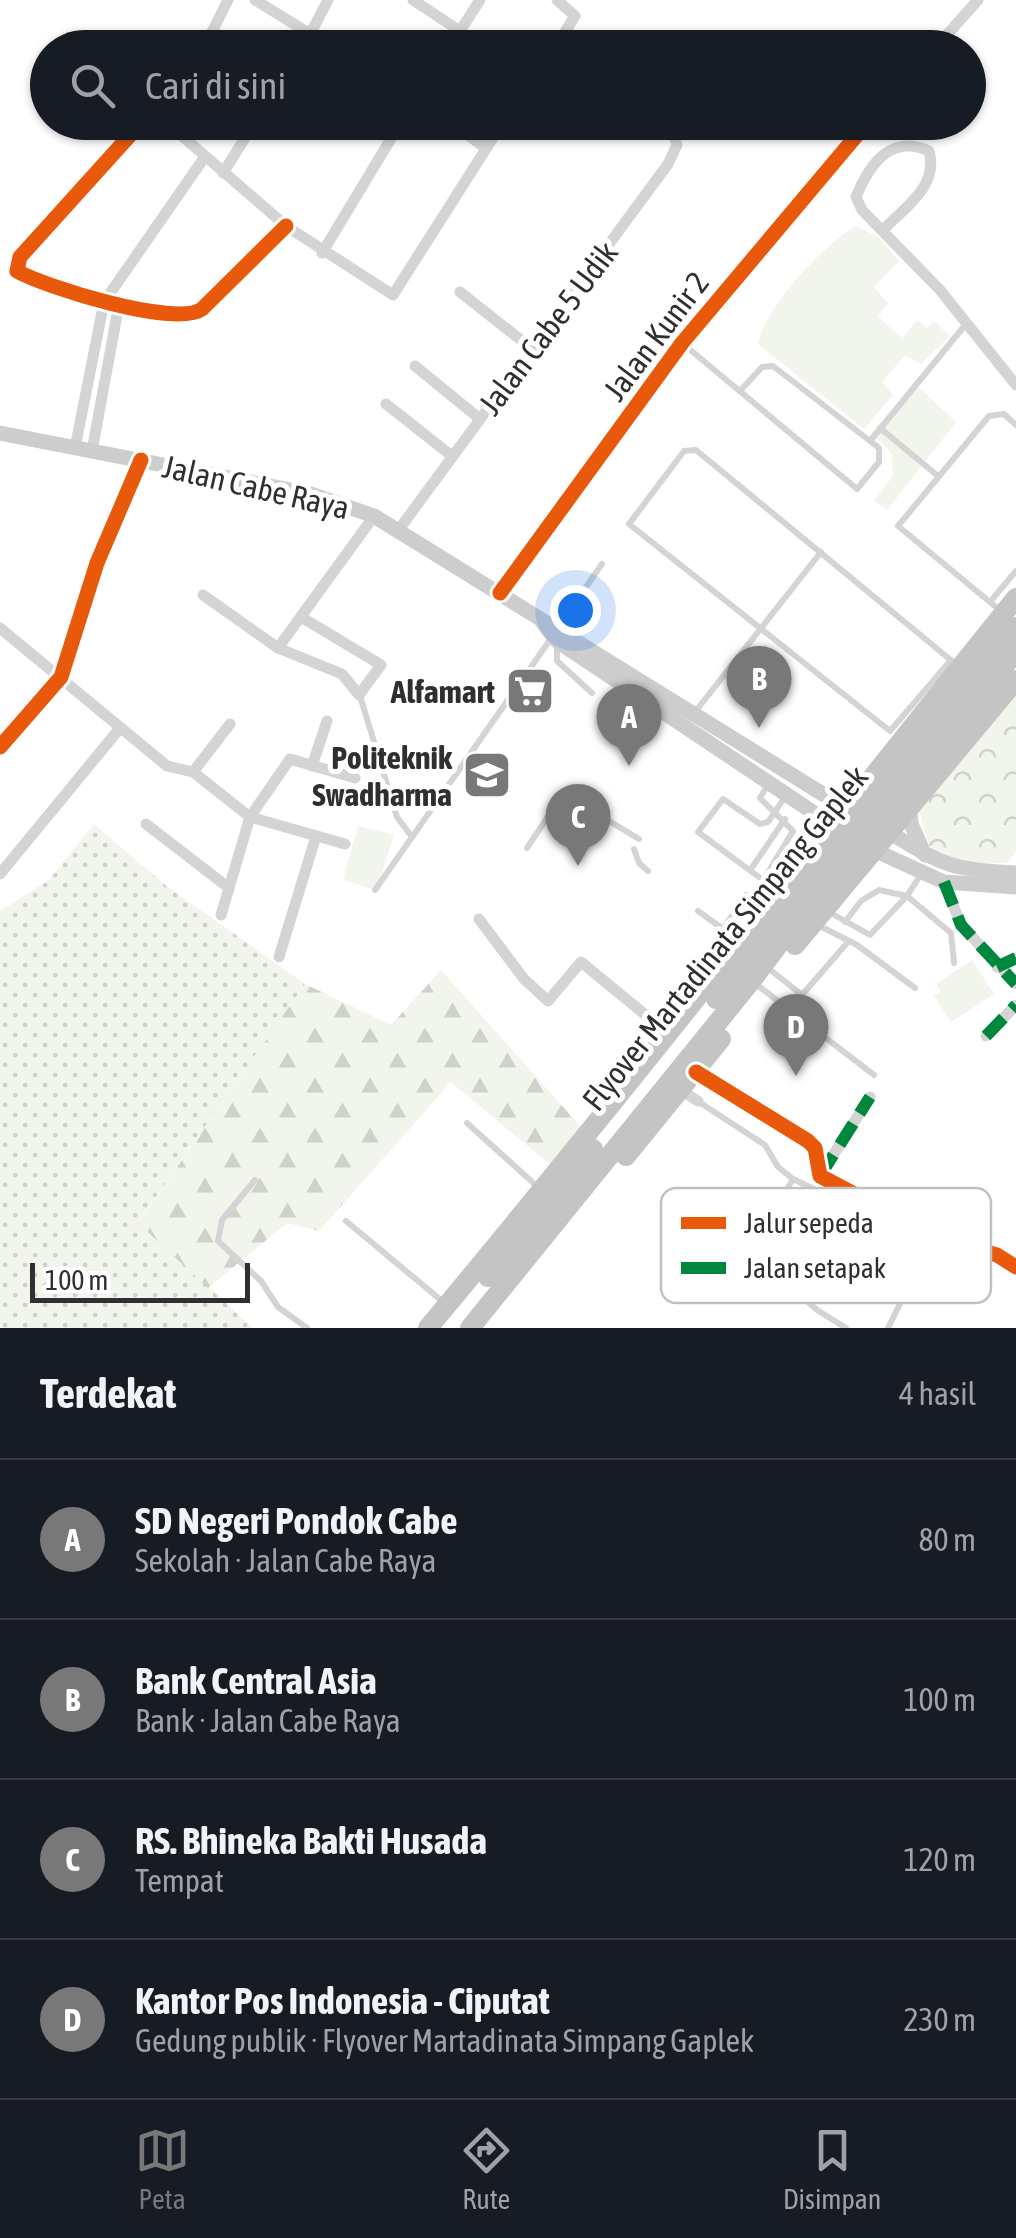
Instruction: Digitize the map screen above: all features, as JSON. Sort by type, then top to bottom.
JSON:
[{"type":"highway","points":[[428,1328],[670,1034],[742,942],[770,893],[806,857],[955,663],[1006,610]]},
{"type":"highway","name":"Flyover Martadinata Simpang Gaplek","points":[[488,1292],[1006,610]]},
{"type":"highway","name":"Flyover Martadinata Simpang Gaplek","points":[[488,1292],[1016,652]]},
{"type":"highway","points":[[486,1328],[689,1096],[696,1072],[818,915],[909,802],[1016,680]]},
{"type":"highway","points":[[874,770],[882,784],[909,802]]},
{"type":"highway","points":[[806,857],[822,858],[831,865],[842,886]]},
{"type":"highway","points":[[446,1328],[488,1292]]},
{"type":"highway","points":[[470,1328],[488,1292]]},
{"type":"main road","name":"Jalan Cabe Raya","points":[[0,432],[312,494],[374,516],[400,528],[500,593],[768,783],[870,849],[944,882],[1016,887]]},
{"type":"main road","name":"Jalan Cabe Raya","points":[[552,632],[693,715],[705,739],[845,808],[926,856],[965,872],[1016,873]]},
{"type":"main road","points":[[909,802],[911,824],[926,856]]},
{"type":"street","points":[[213,30],[228,0]]},
{"type":"street","points":[[255,0],[304,30]]},
{"type":"street","points":[[313,30],[328,0]]},
{"type":"street","points":[[413,0],[458,30]]},
{"type":"street","points":[[461,30],[480,0]]},
{"type":"street","points":[[557,0],[575,16],[566,30]]},
{"type":"street","points":[[951,30],[978,0]]},
{"type":"street","points":[[126,140],[15,266],[22,274],[104,302],[196,314],[286,226]]},
{"type":"street","points":[[185,140],[322,253],[393,295],[491,140]]},
{"type":"street","points":[[222,173],[243,140]]},
{"type":"street","points":[[322,253],[390,140]]},
{"type":"street","points":[[475,140],[486,148]]},
{"type":"street","name":"Jalan Cabe 5 Udik","points":[[400,528],[668,164],[677,145],[675,140]]},
{"type":"street","name":"Jalan Kunir 2","points":[[500,593],[682,343],[853,140]]},
{"type":"street","points":[[883,230],[928,182],[933,165],[929,151],[909,142],[894,146],[881,158],[856,197],[862,210],[1016,385]]},
{"type":"street","points":[[75,448],[104,302],[204,158]]},
{"type":"street","points":[[460,292],[531,348]]},
{"type":"street","points":[[92,451],[119,304]]},
{"type":"street","points":[[415,366],[480,419]]},
{"type":"street","points":[[386,404],[452,456]]},
{"type":"street","points":[[0,747],[61,676],[97,563],[141,460]]},
{"type":"street","points":[[278,648],[374,516]]},
{"type":"street","points":[[202,595],[278,648],[342,674],[359,695],[381,670],[381,664],[301,618]]},
{"type":"street","points":[[0,628],[167,766],[193,772],[250,817],[345,844]]},
{"type":"street","points":[[312,766],[326,721]]},
{"type":"street","points":[[193,772],[230,724]]},
{"type":"street","points":[[0,874],[120,728]]},
{"type":"street","points":[[221,915],[250,817],[290,759],[355,778]]},
{"type":"street","points":[[146,824],[229,888]]},
{"type":"street","points":[[279,957],[316,836]]},
{"type":"street","points":[[944,882],[961,925],[1016,984]]},
{"type":"street","points":[[480,919],[524,979],[548,1002],[581,962],[670,1034]]},
{"type":"street","points":[[997,967],[1016,958]]},
{"type":"street","points":[[986,1036],[1016,1006]]},
{"type":"street","points":[[696,1072],[808,1142],[815,1148],[820,1176]]},
{"type":"street","points":[[820,1176],[870,1097]]},
{"type":"street","points":[[820,1176],[843,1188]]},
{"type":"street","points":[[991,1253],[1016,1267]]},
{"type":"lane","points":[[870,441],[966,324]]},
{"type":"lane","points":[[682,343],[857,489],[882,455],[870,441],[773,366],[762,368],[740,391]]},
{"type":"lane","points":[[1016,425],[1004,414],[990,416],[898,526],[1006,610],[1016,571]]},
{"type":"lane","points":[[880,428],[938,476]]},
{"type":"lane","points":[[696,450],[955,663],[892,732],[760,629],[631,530],[632,518],[684,451],[696,450]]},
{"type":"lane","points":[[693,715],[820,552]]},
{"type":"lane","points":[[376,890],[602,564]]},
{"type":"lane","points":[[552,632],[557,661],[592,693]]},
{"type":"lane","points":[[359,695],[397,817],[412,837]]},
{"type":"lane","points":[[768,783],[760,798],[792,825],[792,839],[770,893]]},
{"type":"lane","points":[[770,893],[751,870],[701,836],[700,826],[722,798],[760,824],[775,812],[786,795]]},
{"type":"lane","points":[[527,848],[549,815],[569,815],[582,804],[639,839]]},
{"type":"lane","points":[[751,870],[785,819]]},
{"type":"lane","points":[[634,849],[639,864],[648,871]]},
{"type":"lane","points":[[818,915],[845,922],[866,934],[875,933],[921,874]]},
{"type":"lane","points":[[845,922],[861,901],[878,890],[907,896],[950,932],[954,963]]},
{"type":"lane","points":[[724,929],[746,895],[770,893]]},
{"type":"lane","points":[[698,911],[742,942]]},
{"type":"lane","points":[[818,915],[847,943],[857,945],[916,988]]},
{"type":"lane","points":[[857,945],[866,934]]},
{"type":"lane","points":[[767,980],[802,995],[847,943]]},
{"type":"lane","points":[[767,980],[874,1076]]},
{"type":"lane","points":[[689,1096],[764,1144],[778,1167],[810,1188]]},
{"type":"lane","points":[[466,1123],[540,1190]]},
{"type":"lane","points":[[787,1188],[792,1179]]},
{"type":"lane","points":[[256,1180],[222,1220],[218,1241],[261,1282],[278,1307],[306,1328]]},
{"type":"lane","points":[[346,1221],[448,1304]]},
{"type":"lane","points":[[809,1303],[846,1328]]},
{"type":"lane","points":[[888,1328],[900,1303]]},
{"type":"green space","points":[[855,226],[877,236],[899,261],[874,287],[888,303],[878,317],[902,338],[917,320],[927,328],[934,321],[950,336],[921,364],[905,355],[882,382],[893,395],[864,429],[758,344],[783,296],[827,248]]},
{"type":"green space","points":[[918,387],[956,422],[887,510],[874,501],[893,476],[892,454],[876,437]]},
{"type":"green space","points":[[1016,689],[1016,851],[1007,863],[960,864],[929,845],[917,804]]},
{"type":"green space","points":[[94,824],[165,885],[305,984],[138,1222],[253,1328],[0,1328],[0,911],[49,880]]},
{"type":"green space","points":[[358,826],[394,835],[376,890],[343,880]]},
{"type":"green space","points":[[972,960],[994,994],[951,1022],[934,996],[941,991],[936,984]]},
{"type":"green space","points":[[441,970],[581,1127],[553,1167],[451,1082],[319,1231],[287,1223],[208,1288],[138,1223],[305,984],[391,1025]]},
{"type":"marked path","points":[[944,882],[961,925],[1016,984]]},
{"type":"marked path","points":[[997,967],[1016,958]]},
{"type":"marked path","points":[[986,1036],[1016,1005]]},
{"type":"marked path","points":[[820,1176],[870,1097]]},
{"type":"cycle path","points":[[126,140],[20,257],[17,271],[110,303],[139,310],[188,313],[202,309],[286,226]]},
{"type":"cycle path","points":[[500,593],[682,343],[853,140]]},
{"type":"cycle path","points":[[0,747],[61,677],[97,563],[141,460]]},
{"type":"cycle path","points":[[696,1072],[808,1141],[815,1148],[820,1176],[843,1188]]},
{"type":"cycle path","points":[[991,1253],[1016,1267]]},
{"type":"place","name":"Alfamart","points":[[530,691]]},
{"type":"place","name":"Bank Central Asia","points":[[759,728]]},
{"type":"place","name":"SD Negeri Pondok Cabe","points":[[629,766]]},
{"type":"place","name":"Politeknik Swadharma","points":[[487,775]]},
{"type":"place","name":"RS. Bhineka Bakti Husada","points":[[578,866]]},
{"type":"place","name":"Kantor Pos Indonesia - Ciputat","points":[[796,1076]]}]
